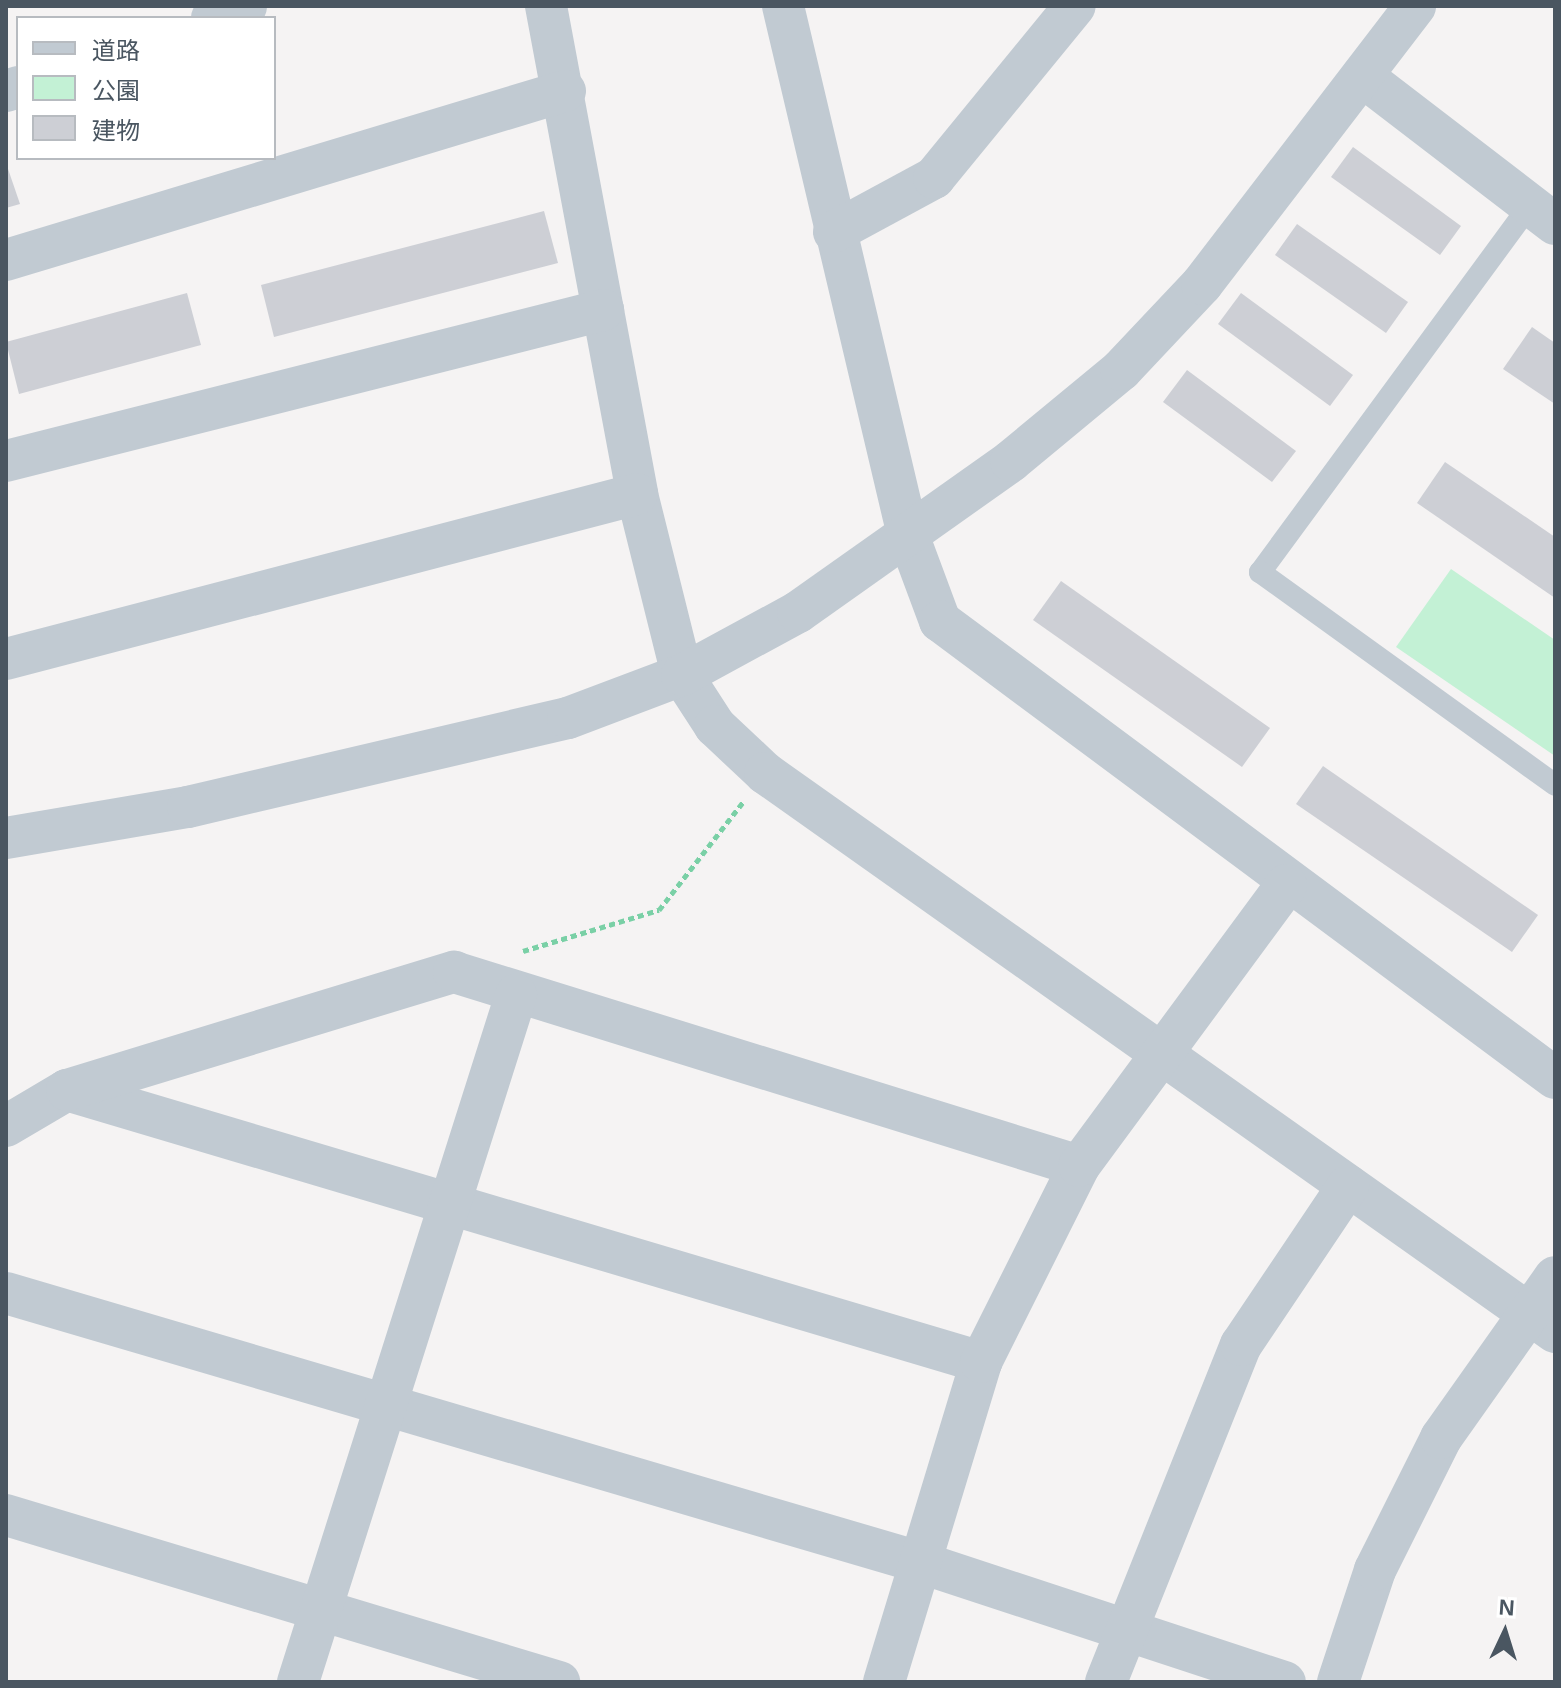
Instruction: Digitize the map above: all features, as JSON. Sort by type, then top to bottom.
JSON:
[{"type":"street","points":[[218,16],[246,6]]},
{"type":"street","points":[[546,6],[565,91],[637,494],[682,675],[715,726],[765,773],[1163,1058],[1541,1322]]},
{"type":"street","points":[[783,6],[908,535],[940,621],[1286,885],[1555,1078]]},
{"type":"street","points":[[834,232],[934,178],[1075,6]]},
{"type":"street","points":[[6,838],[188,807],[568,718],[682,675],[798,612],[908,535],[1121,370],[1202,284],[1415,6]]},
{"type":"street","points":[[1362,76],[1542,214]]},
{"type":"street","points":[[6,260],[565,91]]},
{"type":"street","points":[[6,461],[603,310]]},
{"type":"street","points":[[6,659],[637,494]]},
{"type":"street","points":[[884,1682],[981,1362],[1079,1166],[1163,1058],[1286,885]]},
{"type":"street","points":[[6,1126],[67,1090],[454,972],[516,995],[1079,1166]]},
{"type":"street","points":[[298,1682],[382,1400],[516,995]]},
{"type":"street","points":[[67,1090],[448,1207],[981,1362]]},
{"type":"street","points":[[1106,1682],[1123,1624],[1241,1345],[1348,1186]]},
{"type":"street","points":[[1338,1682],[1375,1570],[1441,1438],[1541,1322],[1555,1277]]},
{"type":"street","points":[[6,1293],[382,1400],[1123,1624],[1285,1682]]},
{"type":"street","points":[[6,1515],[559,1682]]},
{"type":"lane","points":[[1542,214],[1260,572],[1555,785]]},
{"type":"path","points":[[512,954],[659,910],[765,773]]},
{"type":"green space","points":[[1451,569],[1555,640],[1555,756],[1396,647]]},
{"type":"building","points":[[1353,147],[1461,226],[1440,255],[1331,177]]},
{"type":"building","points":[[6,163],[20,204],[6,208]]},
{"type":"building","points":[[544,211],[558,263],[274,337],[261,285]]},
{"type":"building","points":[[1297,224],[1408,302],[1386,333],[1275,255]]},
{"type":"building","points":[[187,293],[201,345],[19,394],[6,342]]},
{"type":"building","points":[[1241,293],[1353,375],[1330,406],[1218,324]]},
{"type":"building","points":[[1532,327],[1555,343],[1555,404],[1503,369]]},
{"type":"building","points":[[1187,370],[1296,451],[1272,482],[1163,402]]},
{"type":"building","points":[[1445,462],[1555,537],[1555,598],[1417,503]]},
{"type":"building","points":[[1061,581],[1270,728],[1242,767],[1033,620]]},
{"type":"building","points":[[1323,766],[1538,915],[1512,952],[1296,804]]}]
